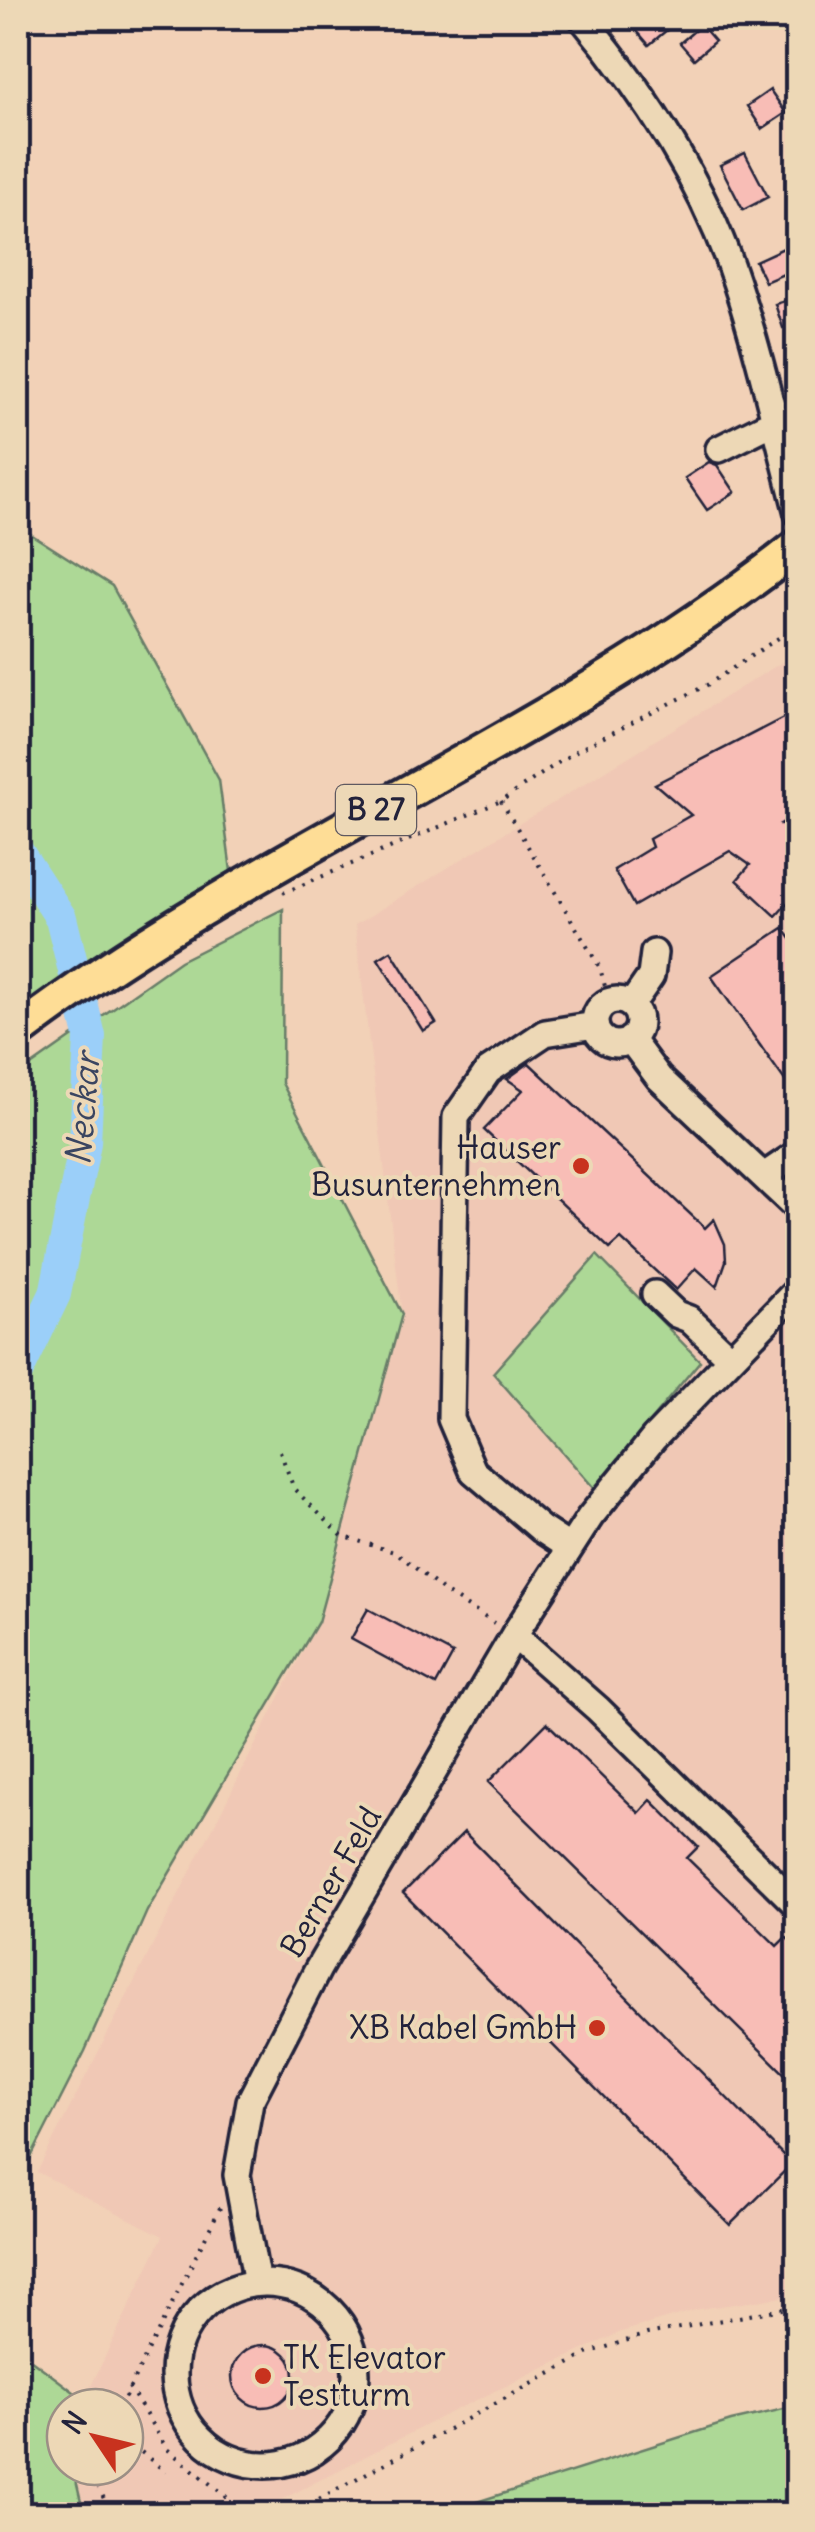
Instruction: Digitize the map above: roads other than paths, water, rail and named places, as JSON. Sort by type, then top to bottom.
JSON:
[{"type":"main road","name":"B 27","points":[[18,1032],[107,970],[228,896],[649,651],[746,587],[798,546]]},
{"type":"street","points":[[582,18],[638,92],[678,156],[712,222],[736,282],[796,506]]},
{"type":"street","points":[[720,449],[774,422]]},
{"type":"street","points":[[620,1003],[639,1022],[630,1039],[618,1044],[606,1041],[595,1025],[598,1010],[620,1003],[651,976],[654,954]]},
{"type":"street","points":[[570,1548],[473,1470],[450,1418],[456,1118],[488,1070],[545,1034],[595,1025]]},
{"type":"street","points":[[630,1039],[659,1078],[798,1208]]},
{"type":"street","points":[[764,1176],[798,1153]]},
{"type":"street","name":"Berner Feld","points":[[257,2283],[237,2175],[250,2100],[318,1969],[514,1636],[590,1516],[654,1438],[798,1289]]},
{"type":"street","points":[[656,1294],[730,1358]]},
{"type":"street","points":[[514,1636],[598,1710],[798,1906]]},
{"type":"street","points":[[257,2283],[302,2290],[327,2306],[346,2330],[356,2359],[355,2389],[346,2418],[327,2442],[301,2458],[272,2465],[242,2462],[216,2451],[188,2421],[174,2381],[176,2353],[188,2327],[206,2305],[230,2290],[257,2283]]},
{"type":"waterway","name":"Neckar","points":[[18,852],[61,918],[90,1036],[85,1143],[55,1294],[18,1371]]},
{"type":"place","name":"Hauser Busunternehmen","points":[[581,1166]]},
{"type":"place","name":"XB Kabel GmbH","points":[[597,2028]]},
{"type":"place","name":"TK Elevator Testturm","points":[[263,2376]]}]
